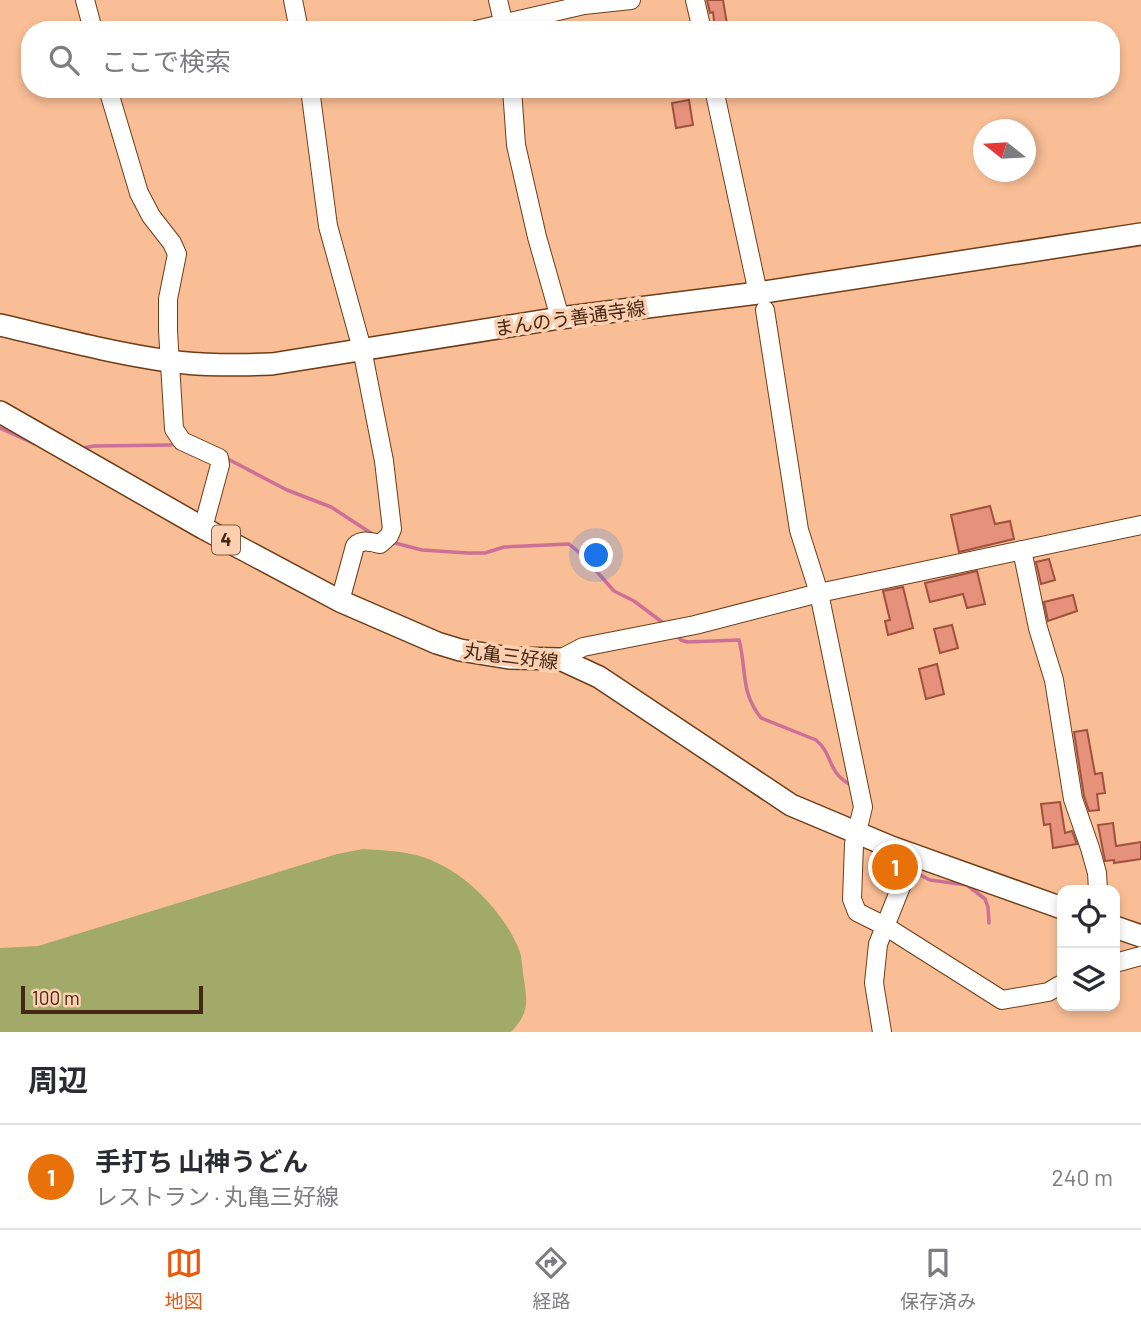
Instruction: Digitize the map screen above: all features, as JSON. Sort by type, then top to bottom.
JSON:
[{"type":"main road","name":"まんのう善通寺線","points":[[0,325],[171,362],[225,366],[272,364],[559,318],[761,302],[1141,234]]},
{"type":"main road","name":"丸亀三好線","points":[[0,412],[203,528],[340,601],[426,639],[460,650],[509,658],[560,659],[599,677],[791,805],[855,832],[910,864],[1057,907]]},
{"type":"main road","points":[[1120,929],[1141,936]]},
{"type":"street","points":[[85,0],[91,21]]},
{"type":"street","points":[[293,0],[297,21]]},
{"type":"street","points":[[498,0],[503,21]]},
{"type":"street","points":[[527,21],[584,5],[631,0]]},
{"type":"street","points":[[695,0],[700,21]]},
{"type":"street","points":[[111,98],[139,193],[177,254],[168,299],[174,429],[182,442],[219,458],[220,465],[203,528]]},
{"type":"street","points":[[311,98],[328,226],[362,349],[384,461],[392,530],[380,544],[368,541],[359,542],[355,546],[340,601]]},
{"type":"street","points":[[513,98],[516,145],[559,318]]},
{"type":"street","points":[[716,98],[761,302],[799,530],[819,593],[863,807],[855,832],[852,899],[857,912],[885,926],[1002,1000],[1048,992],[1057,987]]},
{"type":"street","points":[[560,659],[583,647],[819,593],[1141,525]]},
{"type":"street","points":[[1022,550],[1038,628],[1054,680],[1073,799],[1090,848],[1098,885]]},
{"type":"street","points":[[882,1032],[874,983],[878,944],[910,864]]},
{"type":"street","points":[[1120,961],[1141,956]]},
{"type":"green space","points":[[363,849],[416,855],[432,861],[464,879],[492,906],[513,936],[521,957],[526,1005],[522,1018],[511,1032],[0,1032],[0,948],[38,946],[337,854]]},
{"type":"building","points":[[707,0],[723,0],[726,21],[714,21],[713,12],[710,13]]},
{"type":"building","points":[[689,100],[693,125],[676,128],[672,103]]},
{"type":"building","points":[[990,506],[995,524],[1010,521],[1014,539],[959,552],[951,515]]},
{"type":"building","points":[[1049,559],[1055,580],[1041,584],[1036,562]]},
{"type":"building","points":[[977,571],[985,604],[967,608],[963,594],[930,602],[925,583]]},
{"type":"building","points":[[903,587],[913,628],[888,635],[885,621],[890,620],[883,591]]},
{"type":"building","points":[[1073,595],[1077,611],[1048,621],[1044,602]]},
{"type":"building","points":[[952,625],[958,648],[940,653],[934,629]]},
{"type":"building","points":[[937,664],[944,694],[926,699],[919,669]]},
{"type":"building","points":[[1087,730],[1095,774],[1102,773],[1105,793],[1097,794],[1099,810],[1089,811],[1084,796],[1074,732]]},
{"type":"building","points":[[1060,802],[1065,833],[1072,831],[1077,844],[1053,848],[1050,824],[1044,825],[1041,804]]},
{"type":"building","points":[[1113,823],[1116,846],[1141,842],[1141,859],[1114,863],[1114,860],[1105,861],[1098,825]]},
{"type":"waterway","points":[[0,428],[35,444]]},
{"type":"waterway","points":[[83,448],[171,445]]},
{"type":"waterway","points":[[226,458],[287,490],[331,507],[374,535]]},
{"type":"waterway","points":[[391,542],[422,550],[468,553],[485,553],[504,547],[569,544],[614,591],[634,601],[666,625]]},
{"type":"waterway","points":[[676,635],[687,642],[739,640],[747,690],[761,718],[816,740],[837,774],[849,784]]},
{"type":"waterway","points":[[869,848],[884,861],[904,868]]},
{"type":"waterway","points":[[914,872],[930,880],[967,885],[985,899],[989,923]]},
{"type":"place","name":"手打ち 山神うどん","points":[[895,867]]}]
